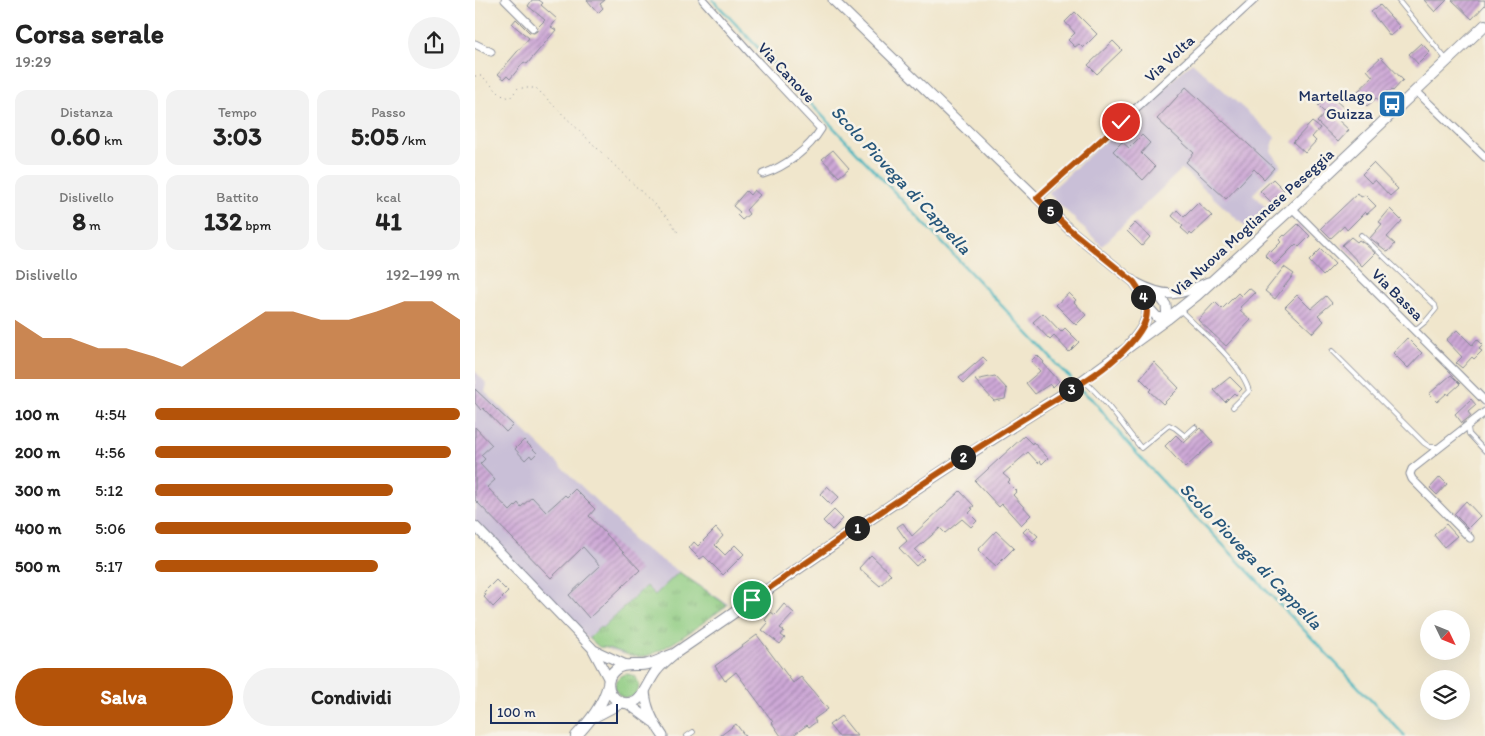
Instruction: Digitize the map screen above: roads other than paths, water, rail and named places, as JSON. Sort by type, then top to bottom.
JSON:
[{"type":"main road","name":"Via Nuova Moglianese Peseggia","points":[[589,721],[605,710],[637,700],[657,670],[674,654],[876,515],[1084,381],[1167,319],[1292,208],[1485,25]]},
{"type":"main road","name":"Via Nuova Moglianese Peseggia","points":[[576,736],[603,700],[608,682],[615,670],[650,663],[674,654]]},
{"type":"main road","points":[[629,666],[643,673],[646,688]]},
{"type":"main road","points":[[608,682],[612,696],[624,703]]},
{"type":"street","points":[[505,0],[533,28]]},
{"type":"street","name":"Via Canove","points":[[703,0],[821,129],[816,138],[787,163],[774,171],[763,174]]},
{"type":"street","points":[[833,0],[1069,229],[1134,282],[1141,291],[1147,307],[1157,317],[1167,319],[1166,305],[1157,293]]},
{"type":"street","name":"Via Volta","points":[[1037,198],[1254,0]]},
{"type":"street","points":[[475,44],[491,52]]},
{"type":"street","points":[[1416,91],[1485,157]]},
{"type":"street","name":"Via Bassa","points":[[1292,208],[1485,401]]},
{"type":"street","points":[[1134,282],[1157,293],[1164,294],[1186,292],[1214,279]]},
{"type":"street","points":[[1120,355],[1142,328],[1146,320],[1147,307]]},
{"type":"street","points":[[1470,538],[1412,479],[1411,474],[1412,469],[1485,412]]},
{"type":"street","points":[[475,526],[592,648],[617,662],[629,666]]},
{"type":"street","points":[[592,648],[608,682]]},
{"type":"street","points":[[646,688],[647,706],[653,723]]},
{"type":"street","points":[[624,703],[653,723],[663,736]]},
{"type":"lane","points":[[1399,0],[1447,61]]},
{"type":"lane","points":[[1361,235],[1435,305],[1434,313],[1415,330]]},
{"type":"lane","points":[[1179,309],[1229,358],[1247,383],[1249,391],[1233,407]]},
{"type":"lane","points":[[1332,351],[1425,443],[1430,447],[1436,448],[1443,444]]},
{"type":"lane","points":[[1084,381],[1099,394],[1120,424],[1141,448],[1169,426],[1185,436],[1195,427]]},
{"type":"lane","points":[[1469,424],[1467,430],[1469,434],[1485,451]]},
{"type":"lane","points":[[687,736],[693,732]]},
{"type":"waterway","name":"Scolo Piovega di Cappella","points":[[713,0],[1071,378]]},
{"type":"waterway","name":"Scolo Piovega di Cappella","points":[[1082,391],[1095,402],[1127,443],[1164,483],[1405,736]]},
{"type":"place","name":"Martellago Guizza","points":[[1392,104]]}]
